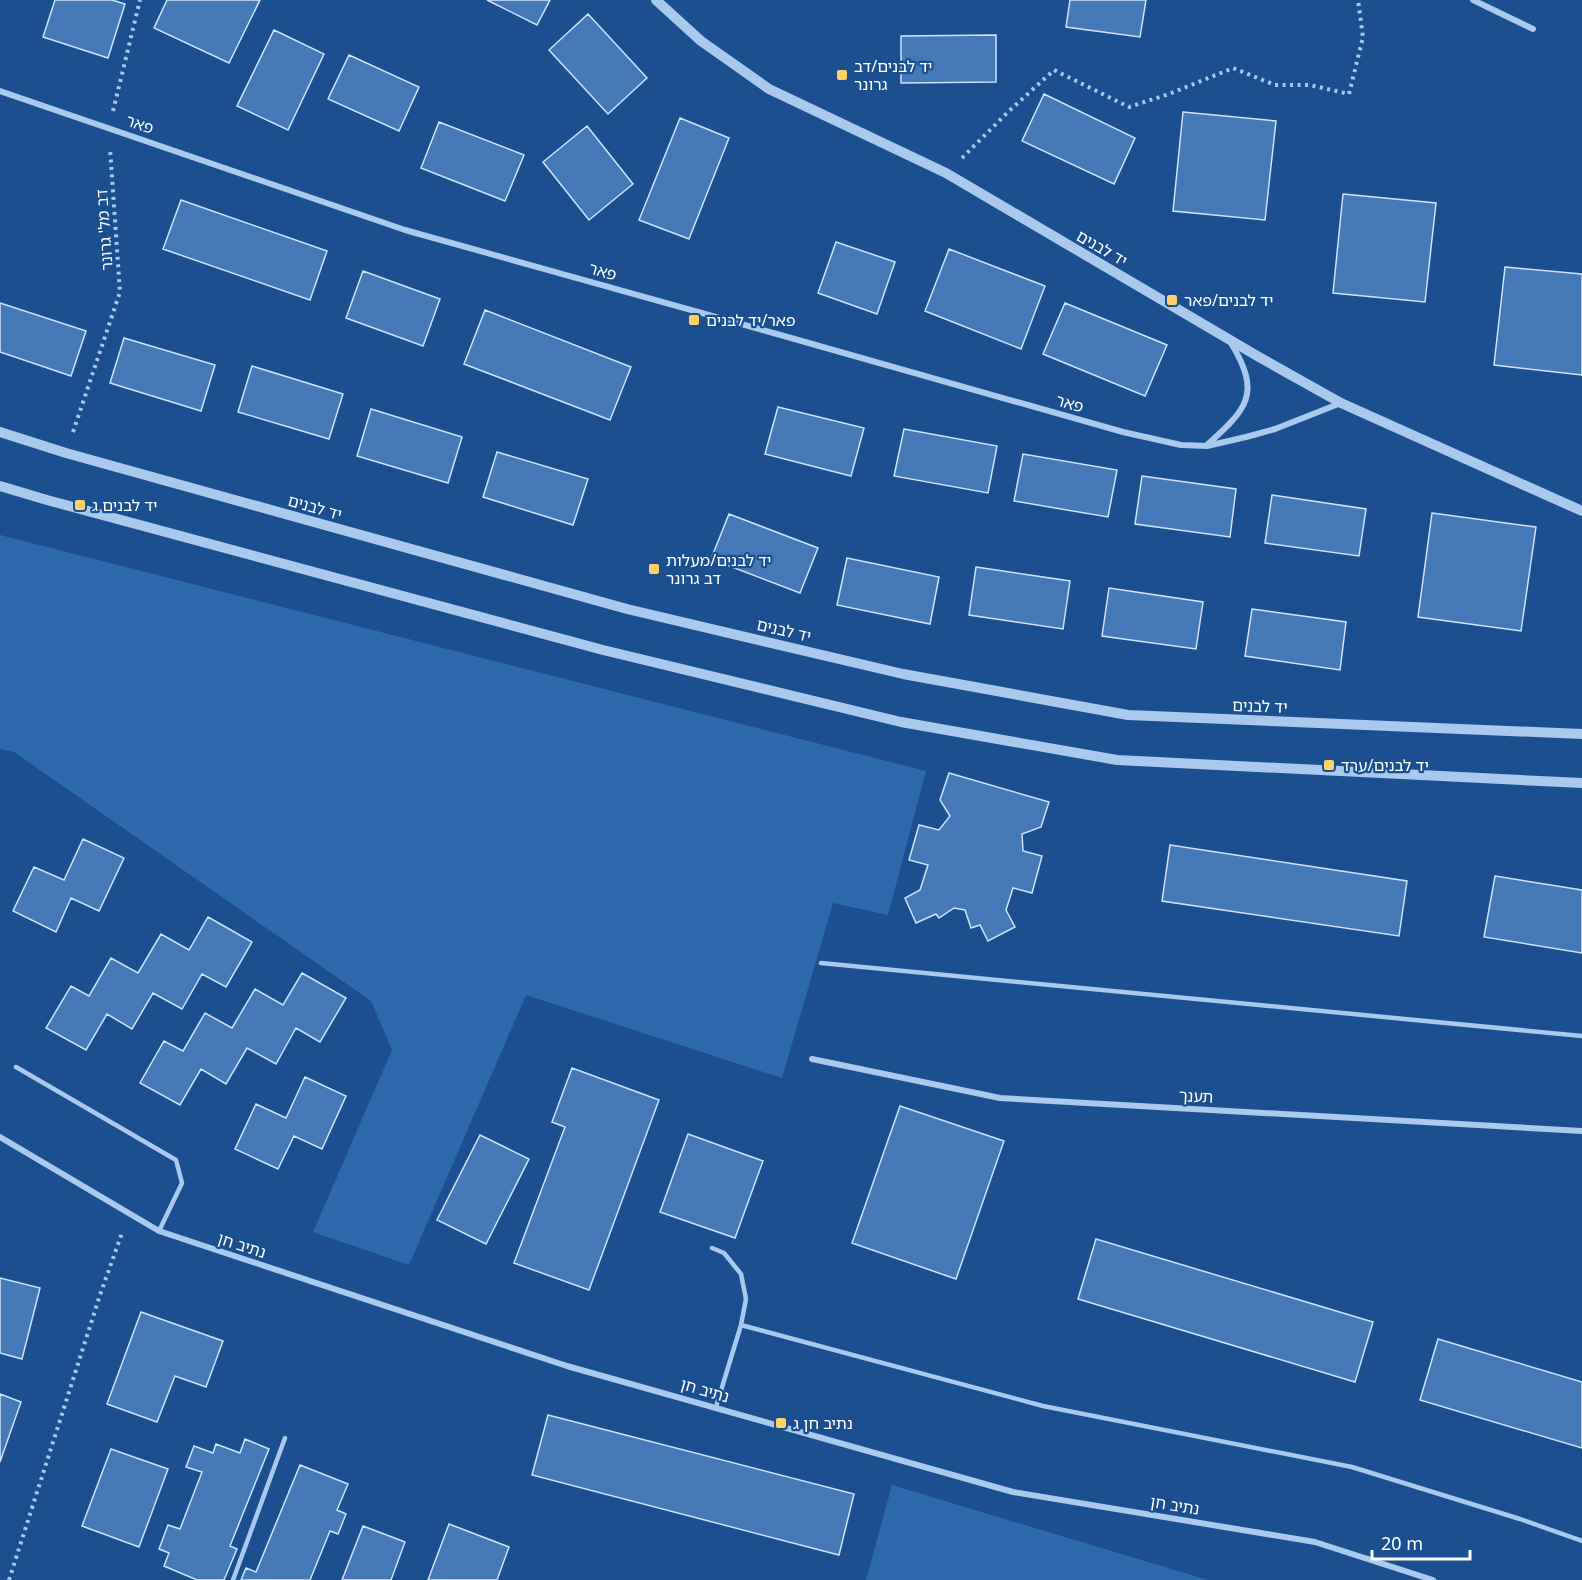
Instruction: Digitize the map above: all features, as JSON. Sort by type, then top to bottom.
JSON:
[{"type":"street","name":"יד לבנים","points":[[656,0],[701,41],[769,89],[946,173],[1229,340],[1341,403],[1582,511]]},
{"type":"street","points":[[1473,0],[1533,29]]},
{"type":"street","name":"פאר","points":[[0,91],[405,230],[1123,432],[1181,445],[1207,446],[1275,429],[1341,403]]},
{"type":"street","points":[[1207,446],[1233,421],[1245,404],[1248,384],[1241,360],[1229,340]]},
{"type":"street","name":"יד לבנים","points":[[0,432],[66,453],[627,609],[903,674],[1140,716],[1582,734]]},
{"type":"street","points":[[0,486],[603,650],[901,722],[1117,760],[1582,783]]},
{"type":"street","name":"תענך","points":[[812,1059],[1000,1098],[1582,1131]]},
{"type":"street","name":"נתיב חן","points":[[0,1137],[159,1232],[567,1366],[1013,1492],[1315,1542],[1433,1580]]},
{"type":"lane","points":[[821,963],[1582,1036]]},
{"type":"lane","points":[[16,1067],[176,1160],[182,1183],[159,1232]]},
{"type":"lane","points":[[712,1248],[724,1253],[741,1274],[746,1299],[741,1325],[716,1407]]},
{"type":"lane","points":[[741,1325],[1043,1406],[1352,1467],[1521,1519],[1582,1541]]},
{"type":"lane","points":[[233,1580],[285,1438]]},
{"type":"path","name":"דב מל' גרונר","points":[[66,453],[120,292],[109,128],[140,0]]},
{"type":"path","points":[[946,173],[1054,70],[1129,107],[1169,94],[1233,68],[1275,85],[1310,85],[1349,94],[1363,37],[1358,0]]},
{"type":"path","points":[[9,1580],[100,1295],[129,1215]]},
{"type":"shaded area","points":[[0,535],[926,771],[888,915],[833,903],[782,1078],[526,995],[409,1265],[313,1232],[392,1050],[371,1001],[14,752],[0,749]]},
{"type":"shaded area","points":[[892,1485],[1208,1580],[866,1580]]},
{"type":"building","points":[[55,0],[112,0],[125,4],[108,58],[43,37]]},
{"type":"building","points":[[167,0],[260,0],[229,63],[154,28]]},
{"type":"building","points":[[487,0],[550,0],[537,25]]},
{"type":"building","points":[[1070,0],[1146,0],[1140,37],[1066,27]]},
{"type":"building","points":[[588,14],[647,78],[608,114],[549,50]]},
{"type":"building","points":[[274,30],[324,54],[288,130],[237,106]]},
{"type":"building","points":[[996,35],[996,82],[901,83],[901,36]]},
{"type":"building","points":[[349,55],[419,87],[399,131],[328,99]]},
{"type":"building","points":[[1044,94],[1135,138],[1114,184],[1022,141]]},
{"type":"building","points":[[1183,112],[1276,121],[1265,220],[1173,211]]},
{"type":"building","points":[[680,118],[729,138],[689,239],[639,220]]},
{"type":"building","points":[[439,122],[524,155],[505,201],[421,168]]},
{"type":"building","points":[[587,126],[633,184],[589,220],[543,162]]},
{"type":"building","points":[[1343,194],[1436,203],[1425,302],[1333,293]]},
{"type":"building","points":[[181,200],[327,251],[310,300],[163,249]]},
{"type":"building","points":[[836,242],[895,262],[877,314],[818,293]]},
{"type":"building","points":[[949,249],[1045,286],[1021,349],[925,311]]},
{"type":"building","points":[[1505,267],[1582,274],[1582,375],[1494,365]]},
{"type":"building","points":[[363,271],[440,299],[423,346],[346,318]]},
{"type":"building","points":[[0,303],[86,331],[71,376],[0,352]]},
{"type":"building","points":[[1065,303],[1167,345],[1145,396],[1043,354]]},
{"type":"building","points":[[485,310],[631,367],[610,420],[464,364]]},
{"type":"building","points":[[124,338],[215,365],[201,411],[110,383]]},
{"type":"building","points":[[252,366],[343,394],[329,439],[238,412]]},
{"type":"building","points":[[778,407],[864,428],[851,476],[765,454]]},
{"type":"building","points":[[371,409],[462,437],[448,483],[357,456]]},
{"type":"building","points":[[904,429],[997,446],[988,493],[894,476]]},
{"type":"building","points":[[497,452],[588,479],[573,525],[483,497]]},
{"type":"building","points":[[1023,454],[1117,470],[1108,517],[1014,501]]},
{"type":"building","points":[[1142,476],[1236,489],[1230,537],[1135,524]]},
{"type":"building","points":[[1272,495],[1366,509],[1359,556],[1265,543]]},
{"type":"building","points":[[1432,513],[1536,527],[1521,631],[1418,617]]},
{"type":"building","points":[[729,514],[818,548],[800,593],[711,559]]},
{"type":"building","points":[[847,558],[939,577],[930,624],[837,605]]},
{"type":"building","points":[[976,567],[1070,581],[1063,629],[969,615]]},
{"type":"building","points":[[1109,588],[1203,602],[1196,649],[1102,636]]},
{"type":"building","points":[[1252,609],[1346,622],[1340,670],[1245,656]]},
{"type":"building","points":[[949,773],[1049,802],[1041,827],[1022,834],[1023,851],[1042,856],[1032,893],[1013,888],[1006,910],[1015,927],[988,941],[980,925],[971,928],[965,910],[954,908],[939,918],[936,914],[916,923],[905,898],[920,890],[928,865],[909,860],[919,825],[939,830],[950,816],[940,800]]},
{"type":"building","points":[[83,839],[124,858],[99,911],[71,898],[56,932],[13,911],[34,867],[64,880]]},
{"type":"building","points":[[1170,845],[1407,881],[1399,936],[1162,901]]},
{"type":"building","points":[[1495,876],[1582,890],[1582,953],[1484,937]]},
{"type":"building","points":[[208,917],[252,942],[226,987],[202,974],[182,1009],[153,993],[132,1029],[107,1014],[86,1050],[46,1028],[71,986],[89,996],[111,958],[138,973],[161,934],[189,950]]},
{"type":"building","points":[[302,973],[346,998],[320,1042],[296,1028],[276,1064],[247,1048],[226,1084],[201,1069],[180,1105],[140,1083],[164,1041],[183,1051],[205,1013],[232,1028],[255,989],[283,1005]]},
{"type":"building","points":[[572,1068],[659,1100],[589,1290],[514,1263],[565,1127],[552,1122]]},
{"type":"building","points":[[305,1077],[346,1096],[322,1149],[294,1136],[278,1169],[235,1149],[256,1104],[286,1118]]},
{"type":"building","points":[[900,1106],[1004,1141],[956,1279],[852,1243]]},
{"type":"building","points":[[688,1134],[763,1161],[735,1238],[660,1212]]},
{"type":"building","points":[[480,1135],[529,1159],[486,1244],[437,1220]]},
{"type":"building","points":[[1096,1239],[1373,1322],[1355,1382],[1078,1299]]},
{"type":"building","points":[[0,1278],[40,1288],[22,1359],[0,1353]]},
{"type":"building","points":[[141,1312],[223,1341],[206,1387],[175,1376],[157,1422],[107,1404]]},
{"type":"building","points":[[1438,1339],[1582,1382],[1582,1448],[1420,1400]]},
{"type":"building","points":[[0,1394],[21,1402],[0,1462]]},
{"type":"building","points":[[548,1415],[854,1494],[839,1555],[532,1475]]},
{"type":"building","points":[[245,1439],[269,1449],[230,1546],[237,1549],[224,1580],[197,1580],[164,1566],[169,1553],[159,1549],[168,1525],[180,1529],[202,1472],[186,1467],[194,1446],[213,1453],[216,1444],[240,1453]]},
{"type":"building","points":[[111,1449],[168,1469],[139,1547],[82,1526]]},
{"type":"building","points":[[300,1465],[348,1484],[337,1510],[346,1514],[338,1534],[330,1531],[310,1580],[241,1580],[246,1568],[256,1572]]},
{"type":"building","points":[[449,1524],[509,1547],[497,1580],[428,1580]]},
{"type":"building","points":[[363,1526],[405,1542],[391,1580],[342,1580]]},
{"type":"place","name":"יד לבנים/דב גרונר","points":[[842,75]]},
{"type":"place","name":"יד לבנים/פאר","points":[[1172,300]]},
{"type":"place","name":"פאר/יד לבנים","points":[[694,320]]},
{"type":"place","name":"יד לבנים ג","points":[[80,505]]},
{"type":"place","name":"יד לבנים/מעלות דב גרונר","points":[[654,569]]},
{"type":"place","name":"יד לבנים/ערד","points":[[1329,765]]},
{"type":"place","name":"נתיב חן ג","points":[[781,1423]]}]
